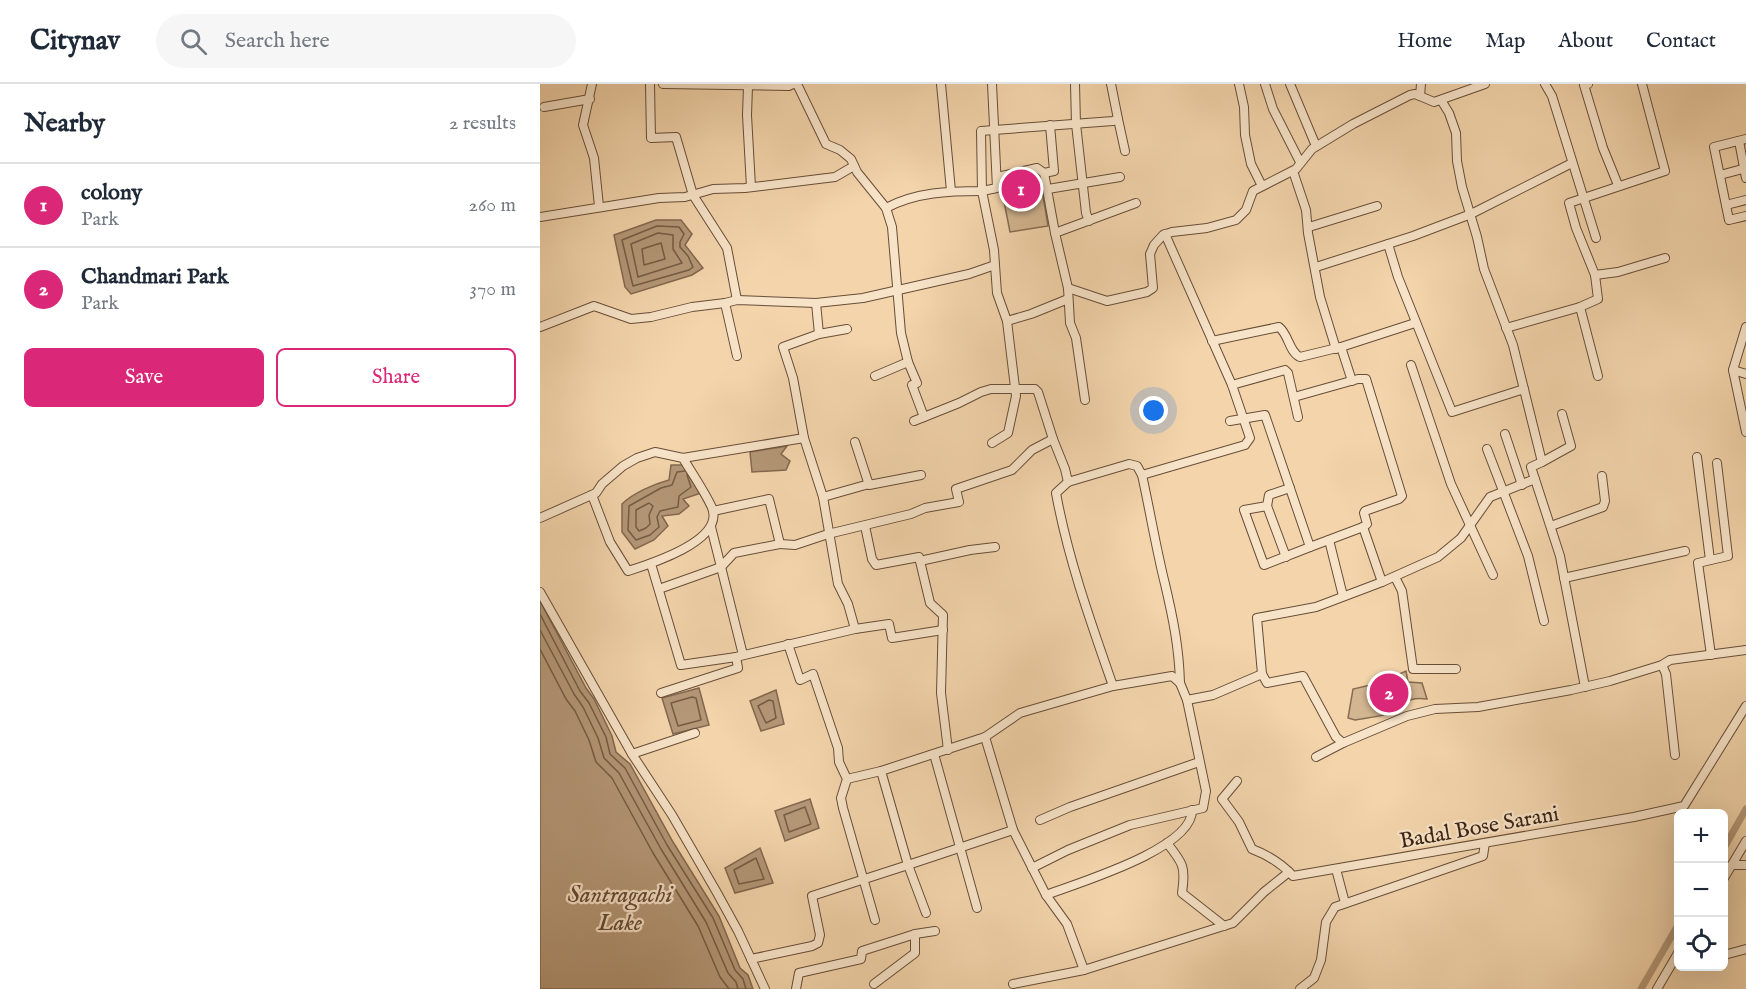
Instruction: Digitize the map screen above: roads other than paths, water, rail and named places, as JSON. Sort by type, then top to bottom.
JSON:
[{"type":"street","points":[[592,84],[583,125],[594,158],[599,207]]},
{"type":"street","points":[[650,84],[651,138],[676,137],[693,195],[727,248],[737,300]]},
{"type":"street","points":[[663,84],[748,86],[795,84],[826,144],[840,150],[851,159],[886,208],[892,227],[901,333],[908,362],[917,383],[912,385],[924,417]]},
{"type":"street","points":[[941,84],[951,191]]},
{"type":"street","points":[[886,208],[918,195],[997,188],[992,84]]},
{"type":"street","points":[[1075,84],[1076,124],[1086,213],[1089,221]]},
{"type":"street","points":[[1111,84],[1125,151]]},
{"type":"street","points":[[1239,84],[1251,164],[1262,186]]},
{"type":"street","points":[[1266,84],[1273,109],[1300,162]]},
{"type":"street","points":[[1290,84],[1316,146]]},
{"type":"street","points":[[1420,96],[1421,84]]},
{"type":"street","points":[[1068,288],[1107,301],[1147,292],[1153,288],[1150,254],[1154,245],[1165,234],[1208,228],[1236,220],[1246,210],[1251,194],[1293,171],[1308,152],[1316,146],[1410,95],[1415,94],[1431,102],[1485,84]]},
{"type":"street","points":[[1545,84],[1552,96],[1596,238]]},
{"type":"street","points":[[1588,84],[1584,85],[1603,148],[1618,185]]},
{"type":"street","points":[[1506,328],[1580,307],[1598,299],[1595,275],[1576,228],[1569,203],[1665,171],[1642,84]]},
{"type":"street","points":[[748,86],[747,115],[751,187]]},
{"type":"street","points":[[544,107],[590,99]]},
{"type":"street","points":[[1441,100],[1449,113],[1456,133],[1457,161],[1462,187],[1484,269],[1513,345],[1542,462]]},
{"type":"street","points":[[992,443],[1008,433],[1016,396],[1007,321],[997,293],[994,250],[982,191],[981,131],[1118,119]]},
{"type":"street","points":[[997,177],[1036,168],[1044,173],[1054,171],[1050,126]]},
{"type":"street","points":[[1746,178],[1742,140],[1714,147],[1729,220],[1746,216]]},
{"type":"street","points":[[1316,267],[1470,214],[1572,163]]},
{"type":"street","points":[[540,217],[658,198],[685,198],[713,189],[835,177],[854,166]]},
{"type":"street","points":[[1720,175],[1745,168]]},
{"type":"street","points":[[1293,171],[1306,210],[1320,297],[1352,381]]},
{"type":"street","points":[[1044,173],[1068,288],[1070,323],[1076,338],[1085,400]]},
{"type":"street","points":[[1048,189],[1120,177]]},
{"type":"street","points":[[1726,206],[1746,200]]},
{"type":"street","points":[[1055,233],[1136,203]]},
{"type":"street","points":[[1309,227],[1377,206]]},
{"type":"street","points":[[1142,475],[1245,446],[1250,438],[1232,385],[1165,234]]},
{"type":"street","points":[[1388,244],[1415,323],[1452,412],[1524,389]]},
{"type":"street","points":[[1595,275],[1618,272],[1665,258]]},
{"type":"street","points":[[540,327],[594,306],[631,319],[651,318],[692,307],[737,300],[816,303],[863,298],[995,266]]},
{"type":"street","points":[[1007,321],[1068,299]]},
{"type":"street","points":[[725,303],[737,356]]},
{"type":"street","points":[[816,303],[819,333]]},
{"type":"street","points":[[1580,307],[1598,376]]},
{"type":"street","points":[[1212,341],[1276,326],[1287,334],[1297,356],[1338,348],[1415,323]]},
{"type":"street","points":[[1746,327],[1733,370],[1746,432]]},
{"type":"street","points":[[847,329],[819,333],[783,346],[793,378],[804,438],[823,497],[838,584],[849,604],[855,629]]},
{"type":"street","points":[[875,376],[908,362]]},
{"type":"street","points":[[1411,365],[1451,484],[1493,575]]},
{"type":"street","points":[[1232,385],[1285,370],[1288,373],[1298,417]]},
{"type":"street","points":[[1733,370],[1746,374]]},
{"type":"street","points":[[1267,506],[1244,510],[1264,566],[1363,527],[1367,524],[1365,511],[1399,499],[1402,493],[1366,379],[1294,397]]},
{"type":"street","points":[[914,421],[991,389],[1035,389],[1038,392],[1068,482]]},
{"type":"street","points":[[1562,414],[1572,446],[1531,466],[1551,526],[1564,578],[1585,687]]},
{"type":"street","points":[[1230,421],[1265,415],[1310,547]]},
{"type":"street","points":[[1505,434],[1522,484]]},
{"type":"street","points":[[540,518],[596,493],[602,484],[616,472],[637,458],[655,452],[683,458],[804,438]]},
{"type":"street","points":[[659,589],[721,567],[734,553],[780,544],[795,545],[828,534],[911,514],[925,508],[959,502],[956,489],[1012,470],[1032,450],[1053,439]]},
{"type":"street","points":[[855,442],[869,484]]},
{"type":"street","points":[[1487,449],[1528,556],[1544,621]]},
{"type":"street","points":[[661,693],[738,668],[739,656],[711,527],[713,511],[683,458]]},
{"type":"street","points":[[1697,458],[1710,560]]},
{"type":"street","points":[[1711,655],[1698,563],[1728,556],[1717,463]]},
{"type":"street","points":[[1032,868],[1068,850],[1130,825],[1203,808],[1206,791],[1186,700],[1180,683],[1173,615],[1142,475],[1137,466],[1130,464],[1068,482],[1056,493],[1060,517],[1092,626],[1113,686]]},
{"type":"street","points":[[823,497],[869,484],[874,485],[921,475]]},
{"type":"street","points":[[1551,526],[1603,507],[1605,501],[1602,476]]},
{"type":"street","points":[[1343,743],[1336,737],[1303,676],[1267,683],[1262,675],[1257,618],[1316,607],[1395,577],[1438,557],[1455,544],[1490,497],[1535,479]]},
{"type":"street","points":[[1286,556],[1267,506],[1269,495],[1290,488]]},
{"type":"street","points":[[592,495],[610,542],[628,571],[690,547],[711,527]]},
{"type":"street","points":[[713,511],[769,500],[780,544]]},
{"type":"street","points":[[866,526],[872,559],[876,565],[919,557],[930,603],[943,615],[941,693],[947,750]]},
{"type":"street","points":[[1363,527],[1382,582]]},
{"type":"street","points":[[1329,540],[1343,596]]},
{"type":"street","points":[[920,561],[995,547]]},
{"type":"street","points":[[1564,578],[1684,551]]},
{"type":"street","points":[[651,564],[681,665],[739,656],[855,629],[889,624],[892,638],[943,630]]},
{"type":"street","points":[[1395,577],[1402,591],[1413,669],[1455,669]]},
{"type":"street","points":[[540,592],[632,754],[672,814],[716,891],[765,989]]},
{"type":"street","points":[[788,644],[800,680],[813,674],[838,748],[839,762],[847,779],[841,798],[875,920]]},
{"type":"street","points":[[1316,758],[1343,743],[1407,716],[1435,709],[1478,706],[1538,697],[1585,687],[1662,665],[1670,660],[1746,650]]},
{"type":"street","points":[[1662,665],[1666,674],[1676,755]]},
{"type":"street","points":[[1186,700],[1213,694],[1262,675]]},
{"type":"street","points":[[847,779],[881,771],[985,737],[1020,714],[1113,686],[1172,676],[1180,683]]},
{"type":"street","name":"Badal Bose Sarani","points":[[1289,872],[1293,876],[1336,869],[1684,807],[1746,706]]},
{"type":"street","points":[[632,754],[695,733]]},
{"type":"street","points":[[985,737],[1013,830],[1046,895],[1067,924],[1084,970]]},
{"type":"street","points":[[934,754],[977,908]]},
{"type":"street","points":[[1040,820],[1070,807],[1199,762]]},
{"type":"street","points":[[881,771],[908,865],[926,913]]},
{"type":"street","points":[[1013,984],[1084,970],[1233,923],[1264,892],[1289,872],[1267,855],[1252,849],[1239,822],[1222,800],[1237,781]]},
{"type":"street","points":[[1046,895],[1131,863],[1167,843],[1184,830],[1192,818],[1191,810]]},
{"type":"street","points":[[751,959],[818,943],[820,935],[812,896],[1013,830]]},
{"type":"street","points":[[1728,871],[1746,841]]},
{"type":"street","points":[[1167,843],[1183,864],[1185,875],[1182,892],[1224,926]]},
{"type":"street","points":[[1300,989],[1314,978],[1321,960],[1326,922],[1335,907],[1483,856],[1485,843]]},
{"type":"street","points":[[1731,865],[1746,865]]},
{"type":"street","points":[[1336,869],[1345,903]]},
{"type":"street","points":[[796,989],[799,973],[861,958],[862,951],[915,934],[935,931]]},
{"type":"street","points":[[874,984],[915,953],[915,934]]},
{"type":"street","points":[[1728,954],[1746,949]]},
{"type":"street","points":[[1657,989],[1674,960]]},
{"type":"water","points":[[656,220],[681,220],[692,234],[685,245],[703,268],[692,275],[631,294],[625,287],[614,235]]},
{"type":"water","points":[[787,446],[781,454],[790,461],[786,470],[752,472],[750,452]]},
{"type":"water","points":[[671,465],[690,465],[701,493],[683,499],[689,506],[679,514],[662,516],[668,526],[654,540],[635,549],[622,532],[622,504],[644,489],[669,480]]},
{"type":"water","name":"Santragachi Lake","points":[[540,601],[594,699],[612,736],[616,752],[630,764],[673,842],[719,916],[740,968],[748,975],[753,989],[540,989]]},
{"type":"water","points":[[699,688],[709,725],[673,734],[662,698]]},
{"type":"water","points":[[776,690],[784,724],[761,731],[750,701]]},
{"type":"water","points":[[810,799],[819,828],[785,841],[775,811]]},
{"type":"water","points":[[760,848],[773,883],[735,893],[725,868]]},
{"type":"waterway","points":[[1728,841],[1746,809]]},
{"type":"waterway","points":[[1641,989],[1674,932]]},
{"type":"place","name":"colony","points":[[1021,189]]},
{"type":"place","name":"Chandmari Park","points":[[1389,693]]}]
